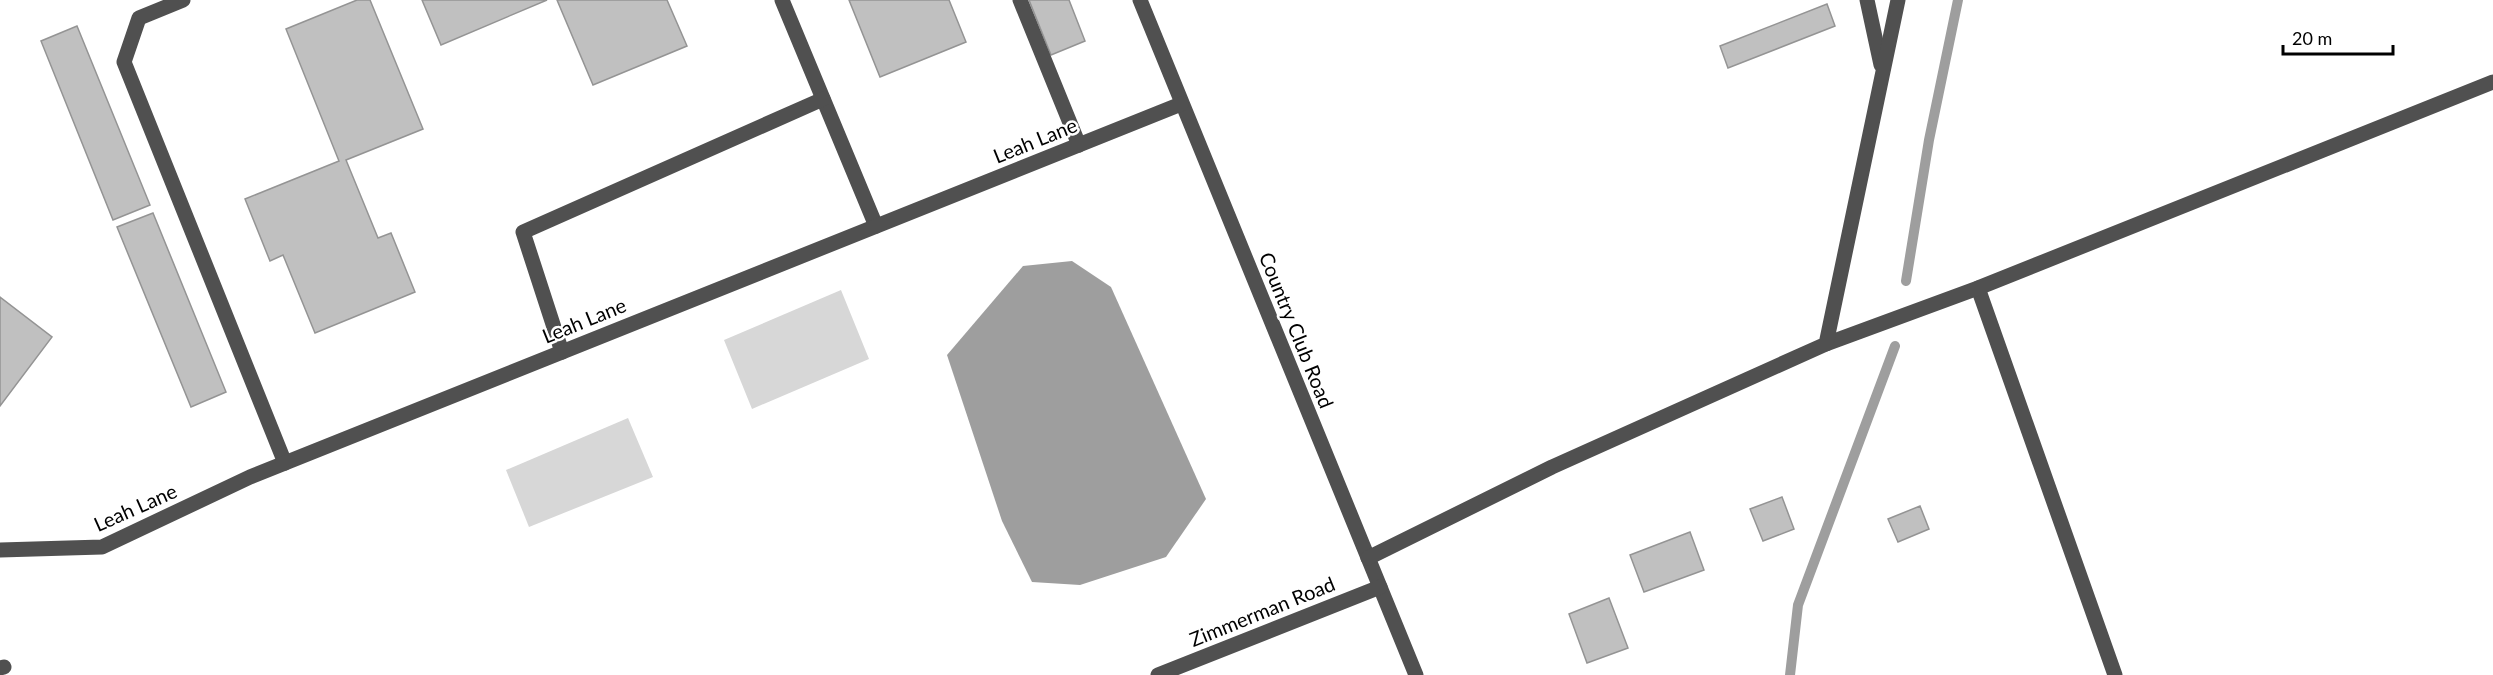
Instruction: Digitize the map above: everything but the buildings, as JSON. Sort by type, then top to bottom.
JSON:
[{"type":"street","points":[[183,0],[139,18],[123,62],[285,463]]},
{"type":"street","points":[[782,0],[876,226]]},
{"type":"street","points":[[1020,0],[1079,145]]},
{"type":"street","name":"Country Club Road","points":[[1140,0],[1416,675]]},
{"type":"street","points":[[1868,0],[1882,70]]},
{"type":"street","points":[[1826,344],[1898,0]]},
{"type":"street","points":[[1368,558],[1552,467],[1826,344],[1977,288],[2493,82]]},
{"type":"street","points":[[562,352],[523,232],[823,99]]},
{"type":"street","name":"Leah Lane","points":[[0,550],[102,547],[285,463],[1181,104]]},
{"type":"street","points":[[1977,288],[2115,675]]},
{"type":"street","name":"Zimmerman Road","points":[[1158,675],[1380,586]]},
{"type":"shaded area","points":[[1072,261],[1111,287],[1206,499],[1166,557],[1080,585],[1032,582],[1002,521],[947,355],[1023,266]]},
{"type":"shaded area","points":[[841,290],[869,359],[752,409],[724,340]]},
{"type":"shaded area","points":[[628,418],[653,477],[529,527],[506,470]]},
{"type":"waterway","points":[[1906,281],[1929,140],[1958,0]]},
{"type":"waterway","points":[[1790,675],[1798,605],[1895,346]]}]
